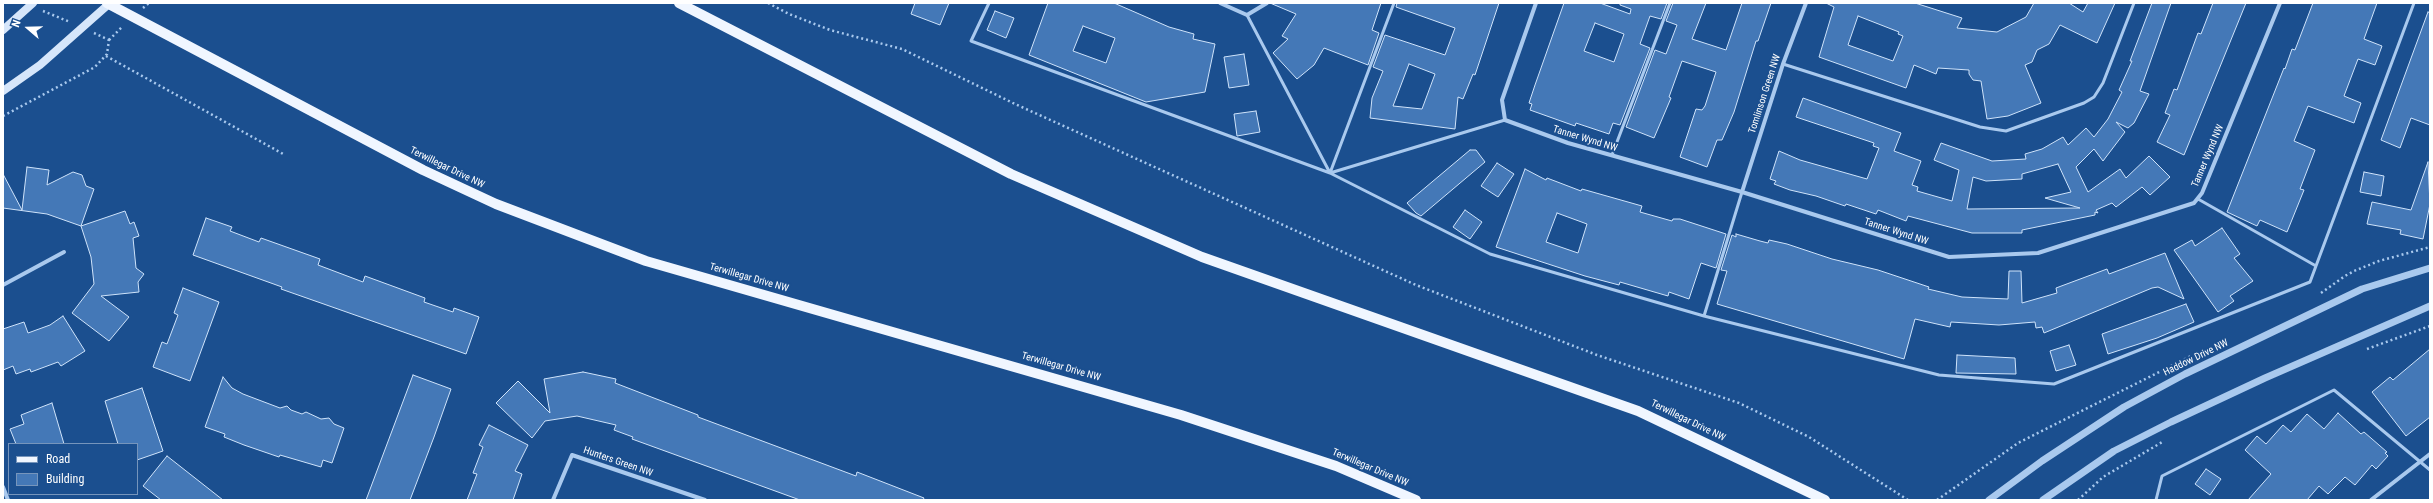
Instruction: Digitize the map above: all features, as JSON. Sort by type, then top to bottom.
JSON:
[{"type":"main road","points":[[3,30],[33,3]]},
{"type":"main road","points":[[3,91],[40,65],[108,3]]},
{"type":"main road","name":"Terwillegar Drive NW","points":[[108,3],[423,170],[496,204],[646,262],[1181,415],[1336,466],[1416,500]]},
{"type":"main road","name":"Terwillegar Drive NW","points":[[679,3],[1010,174],[1202,257],[1638,411],[1825,500]]},
{"type":"street","points":[[1220,3],[1247,15],[1267,3]]},
{"type":"street","points":[[1505,120],[1502,100],[1536,3]]},
{"type":"street","name":"Tomlinson Green NW","points":[[1742,192],[1783,64],[1806,3]]},
{"type":"street","name":"Tanner Wynd NW","points":[[1505,120],[1568,143],[1742,192],[1949,257],[2038,253],[2188,205],[2198,199],[2280,3]]},
{"type":"street","points":[[3,285],[64,252]]},
{"type":"street","name":"Haddow Drive NW","points":[[1989,500],[2042,461],[2124,407],[2185,374],[2362,289],[2430,268]]},
{"type":"street","points":[[2043,500],[2114,451],[2171,422],[2265,378],[2430,306]]},
{"type":"street","points":[[2371,500],[2430,454]]},
{"type":"street","name":"Hunters Green NW","points":[[553,500],[572,455],[705,500]]},
{"type":"street","points":[[3,487],[8,500]]},
{"type":"lane","points":[[989,3],[971,41],[1330,173],[1490,254],[1704,316],[1940,375],[2054,384],[2310,282],[2414,3]]},
{"type":"lane","points":[[1330,173],[1394,3]]},
{"type":"lane","points":[[1612,155],[1670,3]]},
{"type":"lane","points":[[1783,64],[1980,127],[2006,131],[2084,103],[2097,94],[2103,83],[2134,3]]},
{"type":"lane","points":[[1247,15],[1330,173]]},
{"type":"lane","points":[[1330,173],[1505,120]]},
{"type":"lane","points":[[1704,316],[1742,192]]},
{"type":"lane","points":[[2198,199],[2316,266]]},
{"type":"lane","points":[[2156,500],[2162,476],[2334,390],[2430,470]]},
{"type":"path","points":[[768,3],[789,14],[830,30],[902,49],[1015,104],[1416,285],[1597,356],[1739,403],[1809,437],[1908,500]]},
{"type":"path","points":[[3,116],[86,73],[106,56],[109,48],[109,40]]},
{"type":"path","points":[[106,56],[285,155]]},
{"type":"path","points":[[2360,350],[2375,347],[2430,326]]},
{"type":"path","points":[[1937,500],[1953,486],[2018,442],[2054,423],[2090,408]]},
{"type":"path","points":[[2078,500],[2103,477],[2165,441]]},
{"type":"building","points":[[915,3],[949,3],[940,25],[911,14]]},
{"type":"building","points":[[1048,3],[1114,3],[1169,27],[1194,34],[1193,39],[1215,44],[1205,92],[1146,102],[1029,55]],"holes":[[[1083,26],[1115,38],[1106,63],[1073,51]]]},
{"type":"building","points":[[1270,3],[1381,3],[1372,30],[1379,33],[1368,65],[1324,48],[1314,65],[1297,79],[1273,53],[1288,39],[1282,36],[1296,14]]},
{"type":"building","points":[[1397,3],[1499,3],[1475,75],[1473,74],[1463,99],[1458,97],[1455,129],[1370,118],[1372,98],[1383,71],[1373,67],[1385,35],[1445,55],[1455,28],[1396,7]],"holes":[[[1409,64],[1435,74],[1422,109],[1393,106]]]},
{"type":"building","points":[[1564,3],[1600,3],[1630,14],[1631,9],[1620,5],[1620,3],[1667,3],[1661,19],[1650,16],[1640,44],[1650,48],[1620,125],[1613,123],[1609,134],[1576,123],[1575,126],[1530,110],[1532,104],[1529,103]],"holes":[[[1595,23],[1624,34],[1614,62],[1584,51]]]},
{"type":"building","points":[[1673,3],[1706,3],[1692,39],[1726,50],[1742,3],[1771,3],[1758,41],[1756,41],[1734,112],[1722,140],[1717,140],[1707,167],[1680,157],[1696,109],[1702,110],[1705,106],[1716,72],[1682,61],[1669,97],[1671,98],[1654,138],[1626,127],[1655,50],[1666,54],[1677,25],[1666,21]]},
{"type":"building","points":[[1826,3],[1915,3],[1962,18],[1957,28],[1997,32],[2026,17],[2034,3],[2069,3],[2083,12],[2088,3],[2115,3],[2097,43],[2060,25],[2049,44],[2037,50],[2032,62],[2025,65],[2041,103],[2008,116],[1987,119],[1981,81],[1973,80],[1969,74],[1969,70],[1938,68],[1936,74],[1914,65],[1906,88],[1819,57],[1834,7]],"holes":[[[1858,16],[1899,32],[1898,34],[1903,36],[1893,61],[1848,45]]]},
{"type":"building","points":[[2152,3],[2171,3],[2140,91],[2149,94],[2134,123],[2128,128],[2116,122],[2125,132],[2103,161],[2094,149],[2076,167],[2088,192],[2120,169],[2126,178],[2149,156],[2170,177],[2150,195],[2142,187],[2116,207],[2112,203],[2096,210],[2098,213],[2095,212],[2095,215],[2022,230],[2022,233],[1972,233],[1908,216],[1906,221],[1878,210],[1876,214],[1846,204],[1845,206],[1816,196],[1790,190],[1774,184],[1776,181],[1770,179],[1779,151],[1800,160],[1867,179],[1879,148],[1873,146],[1874,143],[1796,117],[1803,98],[1901,133],[1894,151],[1921,161],[1912,185],[1918,187],[1917,191],[1952,201],[1959,170],[1934,160],[1941,143],[1992,161],[2026,159],[2025,154],[2042,149],[2063,137],[2068,145],[2086,128],[2094,137],[2108,119],[2122,92],[2119,90],[2132,61],[2130,61]],"holes":[[[2058,164],[2071,192],[2045,198],[2080,208],[1967,209],[1973,177],[1986,181],[2022,179],[2022,174]]]},
{"type":"building","points":[[2213,3],[2246,3],[2184,155],[2157,142],[2170,115],[2165,113],[2174,89],[2177,90],[2198,33],[2201,34]]},
{"type":"building","points":[[2313,3],[2377,3],[2364,39],[2382,46],[2375,65],[2358,59],[2344,96],[2361,103],[2354,123],[2308,106],[2294,141],[2315,150],[2300,189],[2304,190],[2287,232],[2260,220],[2257,226],[2227,212],[2284,68],[2285,69],[2292,49],[2295,50]]},
{"type":"building","points":[[995,11],[1014,18],[1006,38],[987,30]]},
{"type":"building","points":[[2428,12],[2430,13],[2430,125],[2411,118],[2400,148],[2381,140]]},
{"type":"building","points":[[1244,54],[1249,85],[1229,88],[1224,57]]},
{"type":"building","points":[[1256,111],[1260,132],[1237,136],[1234,114]]},
{"type":"building","points":[[1470,150],[1476,150],[1485,162],[1421,216],[1416,213],[1407,203]]},
{"type":"building","points":[[2428,162],[2430,204],[2423,239],[2400,234],[2401,230],[2367,224],[2372,202],[2411,210]]},
{"type":"building","points":[[1497,163],[1514,174],[1498,197],[1481,186]]},
{"type":"building","points":[[27,167],[49,170],[47,185],[73,172],[82,175],[86,186],[94,189],[81,226],[47,214],[3,208],[3,174],[22,210]]},
{"type":"building","points":[[1525,169],[1546,180],[1547,178],[1581,191],[1582,189],[1642,206],[1640,212],[1672,221],[1673,219],[1680,219],[1726,234],[1716,268],[1701,263],[1689,299],[1669,292],[1668,296],[1620,282],[1619,285],[1585,276],[1496,247]],"holes":[[[1557,213],[1587,224],[1578,253],[1546,242]]]},
{"type":"building","points":[[2364,172],[2384,176],[2381,196],[2360,192]]},
{"type":"building","points":[[1465,210],[1482,222],[1470,239],[1453,227]]},
{"type":"building","points":[[125,211],[130,224],[134,222],[139,236],[133,238],[136,268],[144,274],[138,282],[139,292],[101,296],[129,317],[109,341],[72,313],[94,284],[91,257],[81,226]]},
{"type":"building","points":[[206,218],[232,227],[230,231],[259,242],[261,238],[320,259],[318,265],[363,282],[365,276],[425,298],[424,302],[453,312],[454,308],[479,317],[466,354],[281,289],[282,287],[193,255]]},
{"type":"building","points":[[2222,228],[2240,254],[2234,258],[2253,281],[2230,296],[2234,301],[2218,312],[2174,250],[2192,240],[2195,246]]},
{"type":"building","points":[[1736,234],[1768,243],[1769,240],[1787,244],[1832,259],[1878,270],[1929,287],[1928,289],[1962,297],[2008,299],[2009,271],[2021,271],[2022,303],[2057,293],[2056,288],[2107,269],[2109,274],[2165,253],[2184,299],[2158,287],[2152,288],[2044,333],[2042,327],[2036,328],[2035,322],[1999,325],[1951,322],[1950,327],[1915,319],[1904,359],[1717,304],[1727,271],[1721,270],[1732,235],[1736,237]]},
{"type":"building","points":[[183,288],[219,302],[190,381],[153,367],[162,342],[167,344],[178,315],[174,313]]},
{"type":"building","points":[[2186,304],[2194,322],[2157,338],[2108,354],[2102,334]]},
{"type":"building","points":[[63,316],[85,351],[61,366],[58,362],[31,372],[30,369],[16,374],[13,366],[3,370],[3,329],[24,322],[28,333],[50,325]]},
{"type":"building","points":[[2069,345],[2076,365],[2056,371],[2050,351]]},
{"type":"building","points":[[2430,349],[2430,417],[2406,436],[2372,392],[2390,377],[2393,380]]},
{"type":"building","points":[[1957,355],[2015,358],[2016,374],[1956,373]]},
{"type":"building","points":[[583,372],[616,379],[615,383],[698,415],[698,417],[856,476],[857,472],[924,498],[923,500],[800,500],[632,439],[633,437],[614,430],[616,425],[577,416],[545,421],[532,438],[496,403],[518,381],[550,413],[544,379]]},
{"type":"building","points":[[413,375],[451,389],[434,437],[410,500],[366,500]]},
{"type":"building","points":[[223,377],[232,388],[243,394],[280,408],[287,406],[291,410],[302,414],[306,412],[321,419],[329,418],[334,424],[344,428],[332,463],[323,460],[321,467],[280,455],[279,457],[224,437],[225,434],[205,427]]},
{"type":"building","points":[[142,388],[163,451],[138,460],[138,443],[118,443],[105,401]]},
{"type":"building","points":[[52,403],[64,443],[16,443],[10,429],[24,424],[21,415]]},
{"type":"building","points":[[2338,413],[2361,434],[2364,432],[2387,452],[2385,453],[2388,456],[2376,469],[2372,465],[2355,485],[2345,477],[2328,494],[2319,486],[2307,500],[2248,500],[2271,474],[2245,450],[2257,436],[2266,444],[2283,425],[2291,432],[2307,414],[2324,429]]},
{"type":"building","points":[[489,425],[528,445],[515,471],[522,474],[513,500],[467,500],[477,474],[473,473],[483,447],[479,445]]},
{"type":"building","points":[[167,456],[223,500],[161,500],[143,486]]},
{"type":"building","points":[[2206,469],[2221,479],[2210,495],[2195,484]]}]
